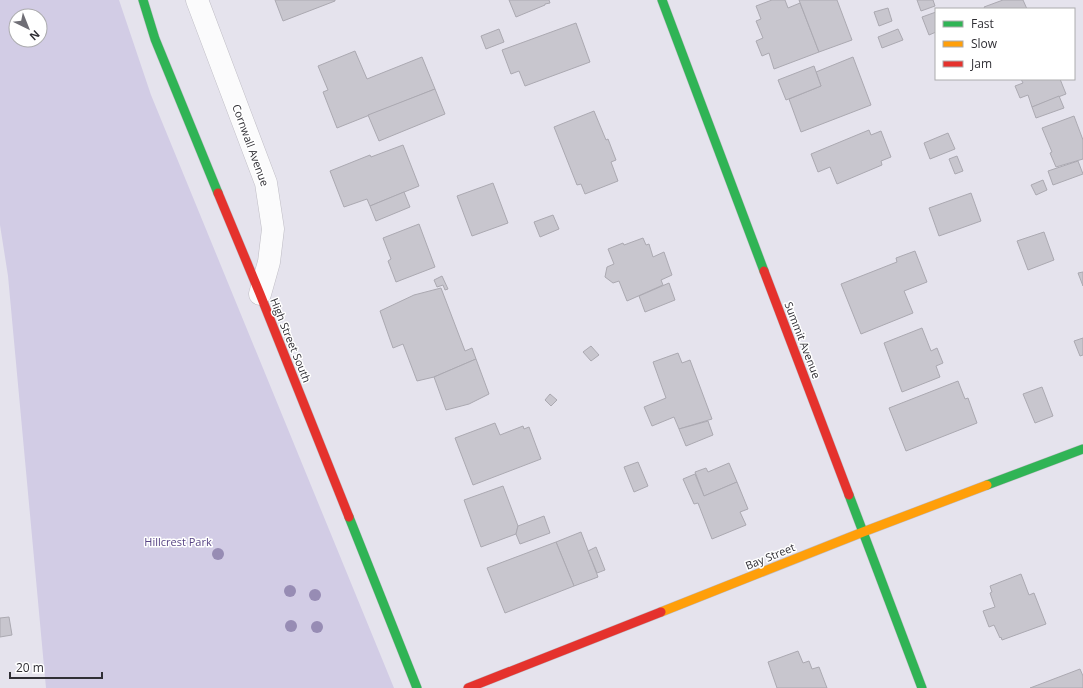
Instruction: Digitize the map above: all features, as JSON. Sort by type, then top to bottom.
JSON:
[{"type":"street","name":"High Street South","points":[[143,0],[158,46],[260,294],[417,688]]},
{"type":"street","name":"Cornwall Avenue","points":[[197,0],[266,183],[273,229],[269,262],[260,294]]},
{"type":"street","name":"Summit Avenue","points":[[662,0],[922,688]]},
{"type":"street","name":"Bay Street","points":[[468,688],[863,532],[1083,449]]},
{"type":"green space","name":"Hillcrest Park","points":[[0,0],[119,0],[151,95],[394,688],[46,688],[8,276],[0,225]]},
{"type":"building","points":[[275,0],[335,0],[335,1],[283,21]]},
{"type":"building","points":[[509,0],[549,0],[550,3],[516,17]]},
{"type":"building","points":[[772,0],[785,0],[788,8],[800,3],[819,52],[774,69],[769,53],[762,56],[756,41],[763,38],[756,21],[761,19],[756,6]]},
{"type":"building","points":[[799,0],[837,0],[852,40],[819,52]]},
{"type":"building","points":[[917,0],[933,0],[935,6],[921,11]]},
{"type":"building","points":[[1003,0],[1023,0],[1027,8],[984,8]]},
{"type":"building","points":[[888,8],[892,21],[879,26],[874,12]]},
{"type":"building","points":[[935,12],[935,32],[929,35],[922,17]]},
{"type":"building","points":[[576,23],[590,62],[525,86],[519,71],[511,74],[502,50]]},
{"type":"building","points":[[499,29],[504,42],[486,49],[481,36]]},
{"type":"building","points":[[898,29],[903,40],[882,48],[878,37]]},
{"type":"building","points":[[355,51],[367,79],[422,57],[435,89],[337,128],[323,92],[328,90],[318,66]]},
{"type":"building","points":[[853,57],[871,105],[801,132],[789,99],[821,86],[816,72]]},
{"type":"building","points":[[814,66],[821,86],[786,100],[778,80]]},
{"type":"building","points":[[1022,80],[1060,80],[1066,94],[1032,107],[1028,95],[1020,98],[1015,86],[1023,83]]},
{"type":"building","points":[[435,89],[445,114],[379,141],[368,115]]},
{"type":"building","points":[[1059,96],[1064,108],[1036,118],[1032,107]]},
{"type":"building","points":[[594,111],[606,140],[608,139],[616,160],[611,162],[618,181],[585,194],[581,184],[577,185],[554,127]]},
{"type":"building","points":[[1074,116],[1083,140],[1083,159],[1056,167],[1050,153],[1052,152],[1042,128]]},
{"type":"building","points":[[869,130],[871,135],[881,131],[891,157],[881,161],[882,165],[837,184],[830,167],[818,172],[811,154]]},
{"type":"building","points":[[948,133],[955,149],[930,159],[924,143]]},
{"type":"building","points":[[403,145],[419,186],[370,206],[367,199],[344,207],[330,171],[370,155],[371,157]]},
{"type":"building","points":[[957,156],[963,171],[955,174],[949,159]]},
{"type":"building","points":[[1078,161],[1083,174],[1053,185],[1048,171]]},
{"type":"building","points":[[1043,180],[1047,190],[1036,195],[1031,185]]},
{"type":"building","points":[[493,183],[508,223],[472,236],[457,196]]},
{"type":"building","points":[[404,192],[410,207],[376,221],[370,206]]},
{"type":"building","points":[[971,193],[981,221],[939,236],[929,208]]},
{"type":"building","points":[[553,215],[559,229],[540,237],[534,222]]},
{"type":"building","points":[[419,224],[435,267],[396,282],[388,261],[391,259],[383,238]]},
{"type":"building","points":[[1044,232],[1054,260],[1028,270],[1017,241]]},
{"type":"building","points":[[643,238],[646,245],[649,244],[653,257],[664,252],[672,275],[661,280],[663,285],[627,301],[619,281],[613,283],[605,277],[607,267],[614,264],[608,249],[623,243],[624,245]]},
{"type":"building","points":[[915,251],[927,282],[904,291],[913,313],[861,334],[841,284],[897,262],[896,258]]},
{"type":"building","points":[[1083,272],[1083,286],[1078,273]]},
{"type":"building","points":[[442,276],[448,289],[445,290],[443,285],[437,287],[434,280]]},
{"type":"building","points":[[669,283],[675,300],[645,312],[639,296]]},
{"type":"building","points":[[441,288],[465,351],[472,348],[476,359],[434,377],[417,381],[403,344],[393,348],[380,311],[414,295]]},
{"type":"building","points":[[922,328],[931,351],[937,348],[943,363],[936,366],[940,377],[902,392],[884,343]]},
{"type":"building","points":[[1083,338],[1083,355],[1080,356],[1074,341]]},
{"type":"building","points":[[591,346],[599,355],[591,361],[583,352]]},
{"type":"building","points":[[678,353],[682,363],[690,360],[712,419],[679,429],[674,417],[652,426],[644,407],[666,398],[653,362]]},
{"type":"building","points":[[476,359],[489,394],[469,404],[446,410],[434,377]]},
{"type":"building","points":[[958,381],[965,399],[968,398],[977,423],[906,451],[889,408]]},
{"type":"building","points":[[1042,387],[1053,416],[1035,423],[1023,394]]},
{"type":"building","points":[[550,394],[557,400],[551,406],[545,400]]},
{"type":"building","points":[[708,421],[713,435],[686,446],[679,429]]},
{"type":"building","points":[[495,423],[500,435],[523,426],[524,429],[529,427],[541,459],[473,485],[455,438]]},
{"type":"building","points":[[638,462],[648,486],[634,492],[624,467]]},
{"type":"building","points":[[729,463],[737,482],[704,496],[695,472],[706,468],[708,472]]},
{"type":"building","points":[[695,474],[704,496],[737,482],[748,509],[740,512],[746,525],[712,539],[698,503],[694,504],[683,479]]},
{"type":"building","points":[[503,486],[518,526],[516,534],[481,547],[464,500]]},
{"type":"building","points":[[544,516],[550,533],[520,544],[516,534],[518,526]]},
{"type":"building","points":[[581,532],[598,577],[574,586],[556,542]]},
{"type":"building","points":[[556,542],[574,586],[505,613],[487,568]]},
{"type":"building","points":[[596,547],[605,570],[597,573],[588,551]]},
{"type":"building","points":[[1021,574],[1029,595],[1034,593],[1046,624],[1002,640],[994,625],[989,627],[983,611],[995,607],[990,593],[992,592],[990,586]]},
{"type":"building","points":[[9,617],[12,635],[0,637],[0,618]]},
{"type":"building","points":[[798,651],[803,663],[809,661],[812,669],[819,667],[827,688],[777,688],[768,662]]},
{"type":"building","points":[[1080,669],[1083,676],[1083,688],[1030,688]]},
{"type":"traffic: fast","points":[[143,0],[155,39],[218,193]]},
{"type":"traffic: fast","points":[[662,0],[764,271]]},
{"type":"traffic: fast","points":[[987,485],[1083,449]]},
{"type":"traffic: fast","points":[[849,495],[922,688]]},
{"type":"traffic: fast","points":[[349,517],[417,688]]},
{"type":"traffic: slow","points":[[661,612],[863,532],[987,485]]},
{"type":"traffic: jam","points":[[218,193],[349,517]]},
{"type":"traffic: jam","points":[[764,271],[849,495]]},
{"type":"traffic: jam","points":[[468,688],[661,612]]}]
